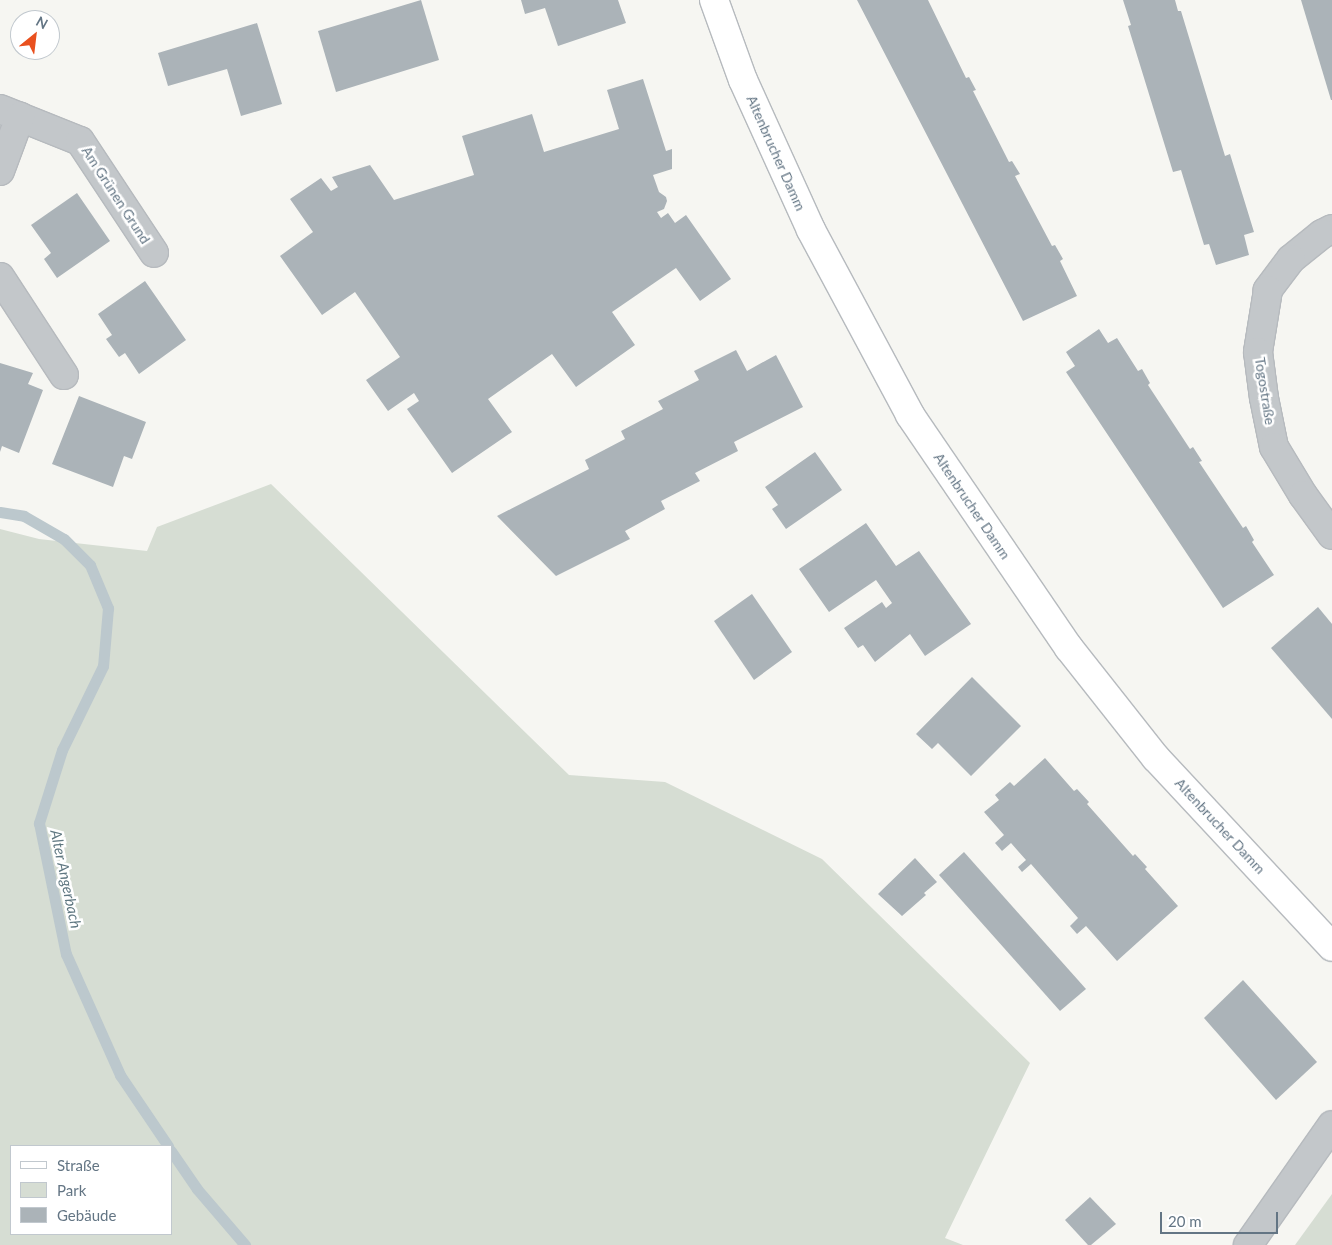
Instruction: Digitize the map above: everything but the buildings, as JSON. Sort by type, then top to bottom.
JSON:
[{"type":"main road","name":"Altenbrucher Damm","points":[[714,0],[743,80],[811,230],[910,415],[1069,648],[1156,758],[1332,947]]},
{"type":"street","name":"Am Grünen Grund","points":[[0,172],[10,113],[80,141],[154,253]]},
{"type":"street","name":"Togostraße","points":[[1332,229],[1322,234],[1291,259],[1268,290],[1258,352],[1264,398],[1274,447],[1303,495],[1332,535]]},
{"type":"street","points":[[0,277],[64,375]]},
{"type":"street","points":[[1248,1245],[1332,1125]]},
{"type":"green space","points":[[271,484],[569,775],[665,782],[822,859],[1030,1063],[945,1238],[963,1245],[0,1245],[0,529],[39,539],[147,551],[157,527]]},
{"type":"green space","points":[[1332,1194],[1332,1245],[1295,1245]]},
{"type":"waterway","name":"Alter Angerbach","points":[[0,512],[24,516],[64,539],[90,565],[108,608],[103,666],[62,750],[39,823],[66,954],[120,1075],[167,1145]]},
{"type":"waterway","name":"Alter Angerbach","points":[[172,1152],[197,1189],[245,1245]]}]
